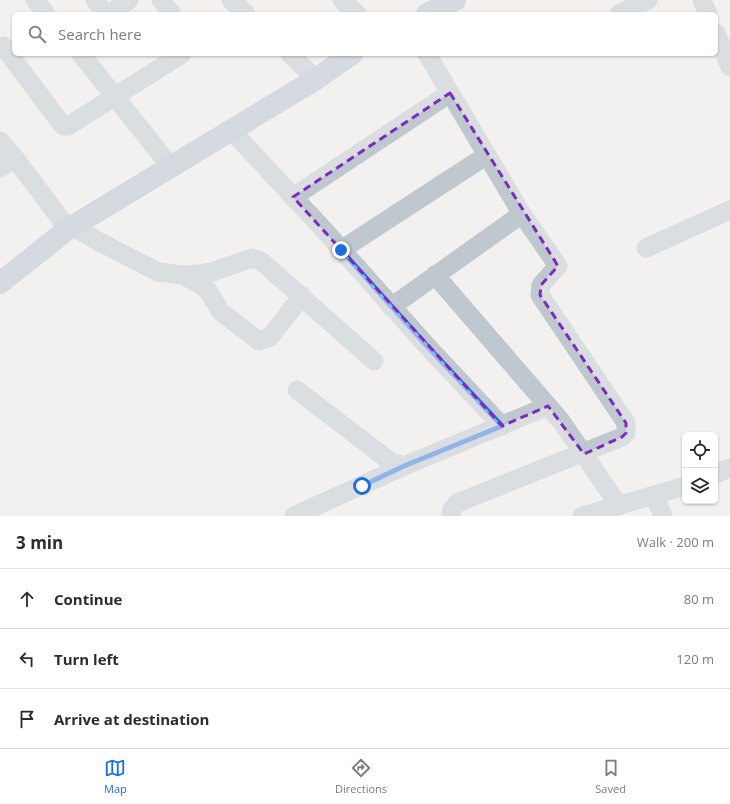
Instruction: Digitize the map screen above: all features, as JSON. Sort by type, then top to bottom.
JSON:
[{"type":"main road","points":[[430,12],[455,0]]},
{"type":"main road","points":[[0,283],[70,227],[316,79],[349,56]]},
{"type":"street","points":[[35,0],[44,12]]},
{"type":"street","points":[[95,0],[105,12]]},
{"type":"street","points":[[110,12],[129,0]]},
{"type":"street","points":[[161,0],[170,12]]},
{"type":"street","points":[[231,0],[244,12]]},
{"type":"street","points":[[342,0],[355,12]]},
{"type":"street","points":[[623,12],[648,0]]},
{"type":"street","points":[[702,0],[707,12]]},
{"type":"street","points":[[718,38],[730,67]]},
{"type":"street","points":[[6,44],[12,52]]},
{"type":"street","points":[[14,56],[64,126],[73,124],[179,56]]},
{"type":"street","points":[[83,56],[116,96],[170,166]]},
{"type":"street","points":[[292,56],[316,79]]},
{"type":"street","points":[[428,56],[522,214],[558,266],[541,285],[540,295],[626,423],[626,433],[622,438],[457,503],[451,511],[451,516]]},
{"type":"street","points":[[293,197],[450,93]]},
{"type":"street","points":[[231,130],[391,307],[502,426]]},
{"type":"street","points":[[0,141],[7,163],[70,227],[158,272],[183,275],[212,272],[252,258],[261,261],[374,361]]},
{"type":"street","points":[[341,250],[487,155]]},
{"type":"street","points":[[646,248],[730,210]]},
{"type":"street","points":[[391,307],[522,214]]},
{"type":"street","points":[[183,275],[207,289],[221,312],[259,341],[270,337],[302,296]]},
{"type":"street","points":[[435,275],[548,406],[584,454],[619,506]]},
{"type":"street","points":[[297,390],[391,462],[404,466]]},
{"type":"street","points":[[294,516],[404,466],[548,406]]},
{"type":"street","points":[[718,473],[730,468]]},
{"type":"street","points":[[593,514],[682,487]]},
{"type":"street","points":[[654,495],[664,516]]},
{"type":"highlighted area","points":[[450,93],[558,266],[541,285],[540,295],[626,423],[626,433],[622,437],[584,454],[548,406],[502,426],[293,197]]},
{"type":"route","points":[[341,250],[391,307],[502,426],[404,466],[362,486]]}]
